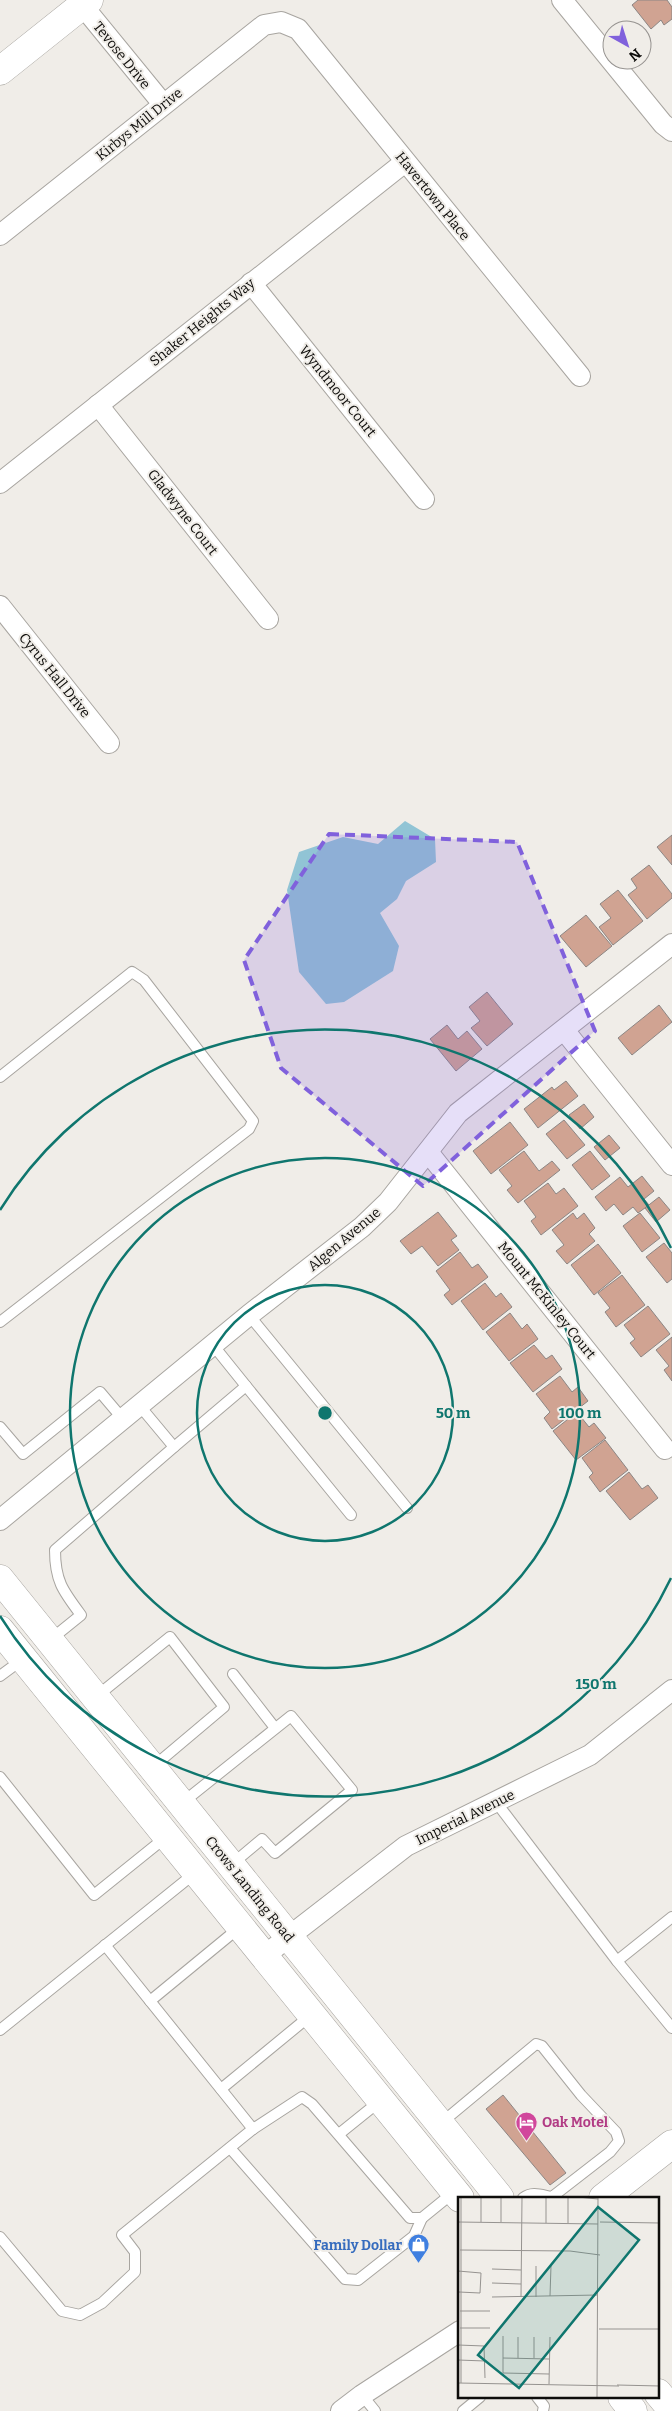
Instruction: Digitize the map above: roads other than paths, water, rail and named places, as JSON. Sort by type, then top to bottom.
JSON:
[{"type":"main road","points":[[0,71],[85,3]]},
{"type":"main road","name":"Crows Landing Road","points":[[0,1579],[94,1698],[499,2197]]},
{"type":"main road","points":[[0,1619],[10,1623],[90,1715],[119,1728]]},
{"type":"main road","points":[[0,1630],[381,2101],[463,2196]]},
{"type":"main road","points":[[311,2014],[326,2016],[385,2079],[420,2101]]},
{"type":"main road","points":[[604,2197],[672,2144]]},
{"type":"main road","points":[[660,2395],[672,2410]]},
{"type":"main road","points":[[623,2398],[633,2411]]},
{"type":"street","points":[[562,0],[663,124],[672,131]]},
{"type":"street","name":"Tevose Drive","points":[[85,3],[163,104]]},
{"type":"street","name":"Kirbys Mill Drive","points":[[0,235],[264,25],[282,22]]},
{"type":"street","name":"Havertown Place","points":[[282,22],[298,29],[580,376]]},
{"type":"street","name":"Shaker Heights Way","points":[[0,483],[405,162]]},
{"type":"street","name":"Wyndmoor Court","points":[[251,283],[424,499]]},
{"type":"street","name":"Gladwyne Court","points":[[98,405],[268,619]]},
{"type":"street","name":"Cyrus Hall Drive","points":[[0,606],[109,743]]},
{"type":"street","name":"Algen Avenue","points":[[0,1520],[122,1418],[362,1227],[388,1202],[458,1113],[672,944]]},
{"type":"street","points":[[564,1030],[672,1165]]},
{"type":"street","name":"Mount McKinley Court","points":[[428,1152],[665,1449]]},
{"type":"street","name":"Imperial Avenue","points":[[264,1956],[406,1846],[590,1755],[672,1690]]},
{"type":"street","points":[[342,2411],[362,2395],[458,2332]]},
{"type":"lane","points":[[0,1077],[132,972],[144,980],[253,1121],[249,1129],[0,1322]]},
{"type":"lane","points":[[249,1316],[407,1508]]},
{"type":"lane","points":[[213,1345],[352,1515]]},
{"type":"lane","points":[[49,1641],[81,1615],[66,1595],[55,1571],[55,1550],[246,1386]]},
{"type":"lane","points":[[0,1427],[23,1454],[100,1392],[122,1418]]},
{"type":"lane","points":[[139,1405],[174,1447]]},
{"type":"lane","points":[[94,1698],[170,1637],[224,1707],[151,1768]]},
{"type":"lane","points":[[0,1676],[23,1658]]},
{"type":"lane","points":[[233,1674],[276,1728]]},
{"type":"lane","points":[[180,1804],[291,1716],[352,1790],[275,1853],[262,1839],[230,1866]]},
{"type":"lane","points":[[0,1777],[94,1895],[167,1836]]},
{"type":"lane","points":[[496,1802],[617,1961],[672,2028]]},
{"type":"lane","points":[[0,2030],[196,1873]]},
{"type":"lane","points":[[617,1961],[672,1917]]},
{"type":"lane","points":[[150,2001],[241,1927]]},
{"type":"lane","points":[[105,1945],[253,2129]]},
{"type":"lane","points":[[220,2089],[311,2014]]},
{"type":"lane","points":[[439,2124],[536,2044],[542,2046],[581,2095],[616,2132],[619,2141],[610,2152],[552,2197],[536,2193],[528,2194],[525,2197]]},
{"type":"lane","points":[[0,2238],[62,2310],[80,2315],[102,2303],[135,2272],[135,2252],[122,2235],[253,2129],[290,2103],[302,2097],[312,2104],[339,2134],[410,2218],[422,2218],[458,2199]]},
{"type":"lane","points":[[339,2134],[381,2101]]},
{"type":"lane","points":[[230,2148],[345,2279],[358,2280],[414,2236],[422,2218]]},
{"type":"lane","points":[[362,2395],[375,2411]]},
{"type":"lane","points":[[463,2411],[479,2398]]},
{"type":"lane","points":[[538,2398],[544,2406],[543,2411]]},
{"type":"water","points":[[405,821],[435,839],[436,862],[406,881],[397,899],[380,913],[399,946],[393,971],[344,1002],[326,1004],[299,972],[287,890],[299,852],[343,837],[378,844]]},
{"type":"place","name":"Oak Motel","points":[[526,2141]]},
{"type":"place","name":"Family Dollar","points":[[418,2264]]}]
